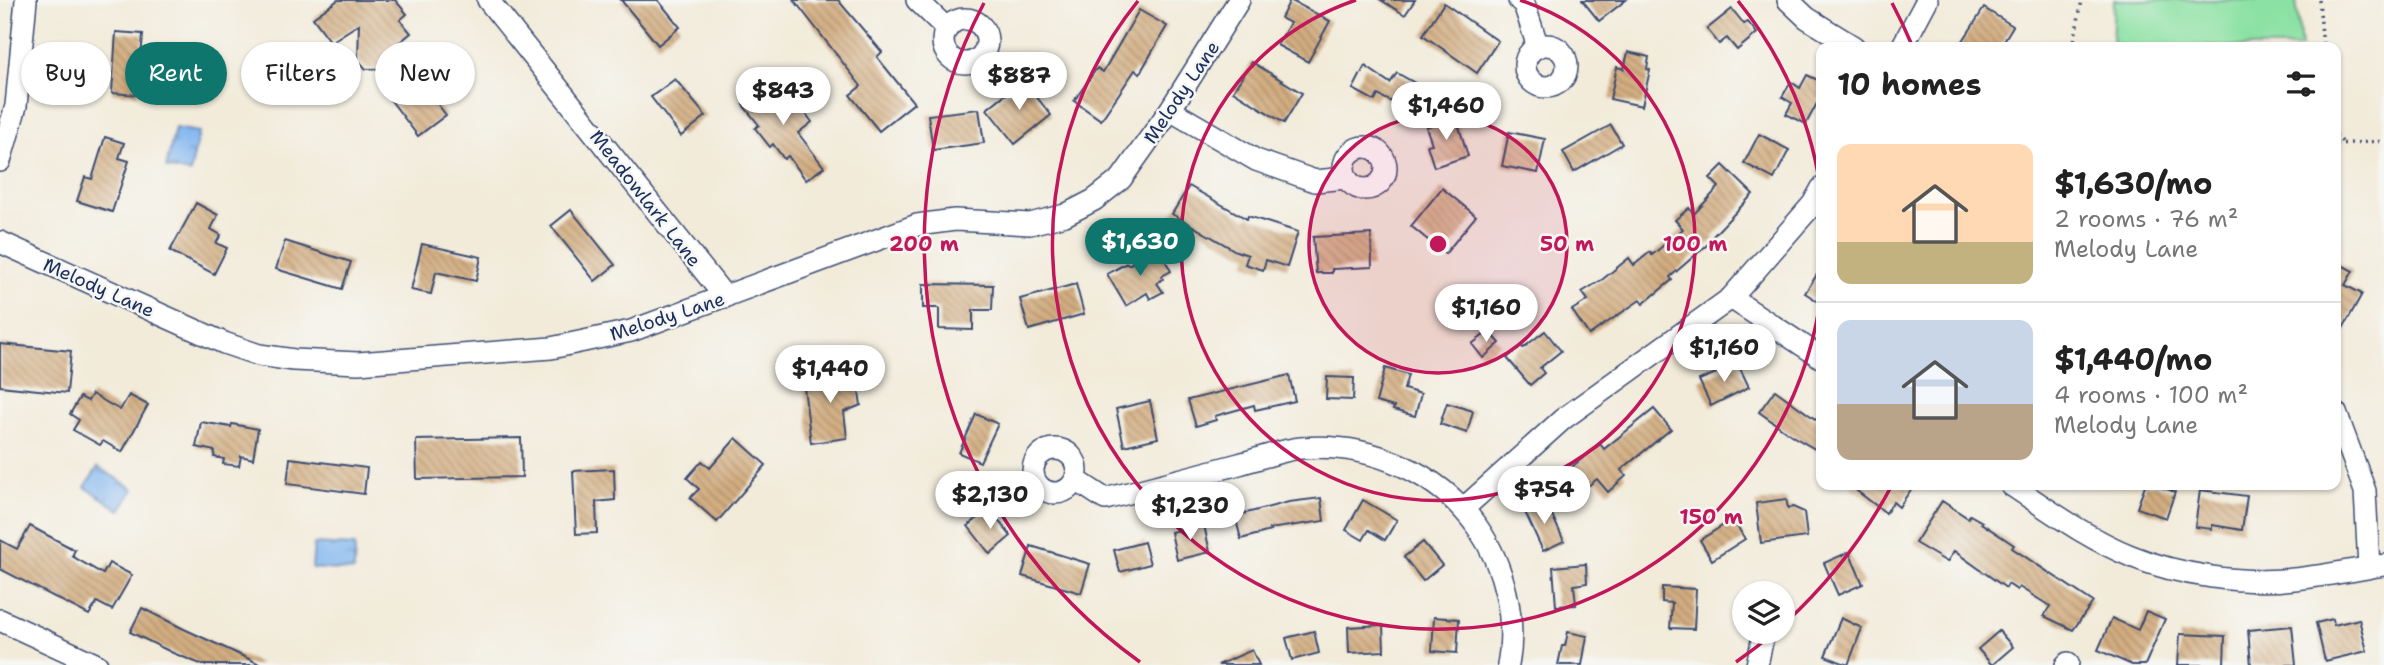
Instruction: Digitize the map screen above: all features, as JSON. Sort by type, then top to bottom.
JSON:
[{"type":"street","points":[[0,161],[16,106],[26,0]]},
{"type":"street","name":"Meadowlark Lane","points":[[488,0],[725,297]]},
{"type":"street","points":[[917,0],[947,29]]},
{"type":"street","points":[[1519,0],[1524,4],[1538,47]]},
{"type":"street","points":[[1788,0],[1807,19],[1846,42]]},
{"type":"street","points":[[1905,42],[1927,0]]},
{"type":"street","name":"Melody Lane","points":[[0,242],[224,343],[259,355],[294,360],[358,363],[551,348],[631,331],[917,225],[955,220],[1030,224],[1065,215],[1094,200],[1121,179],[1170,110],[1230,4]]},
{"type":"street","points":[[1170,110],[1256,160],[1315,181],[1346,178]]},
{"type":"street","points":[[1464,508],[1563,419],[1731,298],[1816,198]]},
{"type":"street","points":[[1731,298],[1816,354]]},
{"type":"street","points":[[2018,490],[2065,521],[2130,555],[2183,572],[2245,579],[2292,580],[2377,566],[2365,491],[2341,426]]},
{"type":"street","points":[[1076,480],[1105,499],[1300,449],[1343,448],[1396,462],[1440,487],[1464,508],[1491,547],[1508,600],[1508,665]]},
{"type":"street","points":[[0,620],[97,665]]},
{"type":"street","points":[[1756,665],[1761,644]]},
{"type":"path","points":[[2074,42],[2082,0]]},
{"type":"path","points":[[2319,0],[2323,42]]},
{"type":"path","points":[[2341,141],[2344,144],[2384,141]]},
{"type":"green space","points":[[2114,0],[2296,0],[2300,42],[2112,42]]},
{"type":"water","points":[[175,128],[199,132],[190,173],[166,168]]},
{"type":"water","points":[[98,467],[134,489],[120,510],[85,487]]},
{"type":"water","points":[[314,544],[355,546],[354,571],[312,568]]},
{"type":"building","points":[[338,0],[395,0],[407,14],[400,20],[411,33],[400,42],[375,42],[375,69],[366,69],[361,63],[359,24],[331,42],[313,18]]},
{"type":"building","points":[[621,0],[658,0],[680,27],[658,45]]},
{"type":"building","points":[[794,0],[838,0],[882,52],[877,57],[914,103],[879,131],[850,95],[861,86]]},
{"type":"building","points":[[1290,0],[1330,21],[1308,62],[1277,45],[1290,23],[1281,18]]},
{"type":"building","points":[[1381,0],[1415,0],[1405,15]]},
{"type":"building","points":[[1582,0],[1626,0],[1599,21]]},
{"type":"building","points":[[1444,3],[1498,41],[1477,73],[1423,35]]},
{"type":"building","points":[[1984,8],[2013,26],[2003,42],[1962,42]]},
{"type":"building","points":[[1732,9],[1744,24],[1748,22],[1757,33],[1737,50],[1727,38],[1719,44],[1707,29]]},
{"type":"building","points":[[1139,10],[1167,26],[1140,73],[1135,70],[1101,120],[1074,101],[1097,68],[1103,72]]},
{"type":"building","points":[[116,32],[143,34],[142,42],[125,42],[125,94],[112,93]]},
{"type":"building","points":[[1628,52],[1649,57],[1647,69],[1650,70],[1642,106],[1610,99],[1617,67],[1624,69]]},
{"type":"building","points":[[1252,62],[1302,93],[1284,123],[1233,91]]},
{"type":"building","points":[[1365,66],[1390,83],[1397,73],[1420,86],[1408,110],[1378,95],[1375,101],[1353,89]]},
{"type":"building","points":[[1807,75],[1816,79],[1816,105],[1806,124],[1786,114],[1792,103],[1782,97],[1791,82],[1800,88]]},
{"type":"building","points":[[769,77],[792,106],[797,102],[812,122],[798,133],[824,167],[806,180],[788,156],[784,159],[773,144],[770,147],[755,128],[759,125],[743,105],[762,91],[758,86]]},
{"type":"building","points":[[675,79],[706,116],[681,136],[651,97]]},
{"type":"building","points":[[1023,80],[1051,115],[1015,144],[987,109]]},
{"type":"building","points":[[394,105],[438,105],[446,115],[418,136]]},
{"type":"building","points":[[979,109],[984,143],[933,150],[928,115]]},
{"type":"building","points":[[1456,117],[1468,156],[1434,167],[1427,145],[1432,144],[1426,127]]},
{"type":"building","points":[[1611,125],[1622,144],[1574,172],[1563,152]]},
{"type":"building","points":[[1509,132],[1545,139],[1538,173],[1502,166]]},
{"type":"building","points":[[1759,134],[1789,150],[1774,179],[1744,163]]},
{"type":"building","points":[[105,137],[124,143],[119,158],[129,161],[112,212],[77,201],[85,177],[92,179]]},
{"type":"building","points":[[1723,165],[1753,194],[1713,236],[1714,239],[1670,277],[1672,280],[1643,304],[1640,300],[1589,335],[1572,310],[1588,300],[1582,292],[1629,258],[1634,265],[1650,252],[1652,255],[1683,229],[1675,220],[1689,208],[1694,214],[1719,187],[1710,178]]},
{"type":"building","points":[[1189,186],[1247,219],[1248,216],[1298,232],[1287,267],[1266,260],[1263,270],[1245,264],[1248,255],[1236,251],[1172,214]]},
{"type":"building","points":[[1442,188],[1476,216],[1445,254],[1411,226]]},
{"type":"building","points":[[196,203],[218,215],[211,229],[221,235],[216,243],[227,248],[214,274],[170,251]]},
{"type":"building","points":[[571,210],[615,265],[595,281],[551,226]]},
{"type":"building","points":[[1371,234],[1372,267],[1332,269],[1332,273],[1316,273],[1313,237]]},
{"type":"building","points":[[285,241],[351,262],[342,289],[276,269]]},
{"type":"building","points":[[422,244],[481,257],[476,281],[436,272],[431,294],[411,290]]},
{"type":"building","points":[[1159,249],[1171,271],[1157,283],[1163,292],[1150,299],[1147,293],[1126,306],[1107,274]]},
{"type":"building","points":[[2341,265],[2353,271],[2345,285],[2362,294],[2341,332]]},
{"type":"building","points":[[1816,276],[1816,300],[1805,293]]},
{"type":"building","points":[[923,284],[993,285],[992,310],[973,310],[973,330],[939,329],[939,308],[923,308]]},
{"type":"building","points":[[1076,284],[1084,314],[1029,330],[1020,299]]},
{"type":"building","points":[[1489,331],[1500,343],[1483,358],[1472,344]]},
{"type":"building","points":[[1545,331],[1561,351],[1540,368],[1544,373],[1530,385],[1507,358]]},
{"type":"building","points":[[0,344],[71,351],[67,393],[0,386]]},
{"type":"building","points":[[1738,364],[1749,387],[1711,406],[1699,380]]},
{"type":"building","points":[[1385,368],[1408,375],[1404,389],[1421,394],[1415,416],[1376,402]]},
{"type":"building","points":[[856,372],[861,405],[844,412],[847,438],[811,443],[803,379]]},
{"type":"building","points":[[1289,375],[1295,401],[1255,410],[1254,405],[1215,416],[1216,420],[1196,426],[1188,400]]},
{"type":"building","points":[[1327,377],[1354,378],[1353,400],[1326,399]]},
{"type":"building","points":[[1775,390],[1816,420],[1816,450],[1794,437],[1759,412]]},
{"type":"building","points":[[92,394],[120,410],[129,395],[148,405],[122,452],[103,441],[100,445],[73,430],[79,420],[70,414],[80,397],[88,401]]},
{"type":"building","points":[[1150,401],[1158,438],[1124,446],[1116,409]]},
{"type":"building","points":[[1447,403],[1473,411],[1467,433],[1440,424]]},
{"type":"building","points":[[1654,409],[1671,429],[1621,470],[1626,476],[1608,492],[1597,479],[1584,489],[1568,470],[1600,444],[1604,449]]},
{"type":"building","points":[[976,414],[998,424],[980,462],[959,453]]},
{"type":"building","points":[[201,422],[258,429],[253,459],[241,456],[239,466],[223,464],[224,459],[214,457],[215,451],[196,447]]},
{"type":"building","points":[[521,438],[522,477],[417,479],[416,440]]},
{"type":"building","points":[[736,438],[766,465],[717,522],[690,498],[699,489],[687,478],[702,461],[710,468]]},
{"type":"building","points":[[290,458],[367,468],[364,494],[287,484]]},
{"type":"building","points":[[614,469],[615,500],[596,502],[597,533],[576,534],[573,471]]},
{"type":"building","points":[[1856,490],[1911,490],[1899,507],[1893,502],[1886,513]]},
{"type":"building","points":[[2143,490],[2175,492],[2166,518],[2137,508]]},
{"type":"building","points":[[2200,490],[2247,496],[2242,530],[2212,525],[2212,529],[2195,527]]},
{"type":"building","points":[[1321,498],[1324,521],[1269,529],[1270,531],[1241,539],[1235,516],[1289,502]]},
{"type":"building","points":[[1786,499],[1788,508],[1793,507],[1804,512],[1807,537],[1761,543],[1756,503]]},
{"type":"building","points":[[1363,500],[1397,520],[1385,540],[1369,530],[1363,540],[1346,530]]},
{"type":"building","points":[[1942,501],[1968,518],[1970,515],[1982,522],[2014,545],[2012,548],[2093,602],[2073,630],[2044,616],[2050,606],[2019,587],[2017,590],[2008,584],[2006,588],[1954,551],[1947,562],[1915,543]]},
{"type":"building","points":[[1546,502],[1564,541],[1543,551],[1525,512]]},
{"type":"building","points":[[989,509],[1011,536],[990,554],[968,526]]},
{"type":"building","points":[[1733,519],[1745,539],[1712,560],[1700,540]]},
{"type":"building","points":[[1204,525],[1210,552],[1177,560],[1171,532]]},
{"type":"building","points":[[30,526],[75,550],[72,556],[103,574],[109,563],[132,575],[112,610],[97,602],[89,615],[0,569],[0,540],[17,549]]},
{"type":"building","points":[[1144,542],[1150,564],[1120,572],[1114,550]]},
{"type":"building","points":[[1423,542],[1442,565],[1423,581],[1404,557]]},
{"type":"building","points":[[1031,546],[1090,564],[1081,593],[1022,576]]},
{"type":"building","points":[[1849,552],[1863,584],[1838,595],[1824,563]]},
{"type":"building","points":[[1586,564],[1587,583],[1574,585],[1576,605],[1556,606],[1553,567]]},
{"type":"building","points":[[1662,587],[1696,589],[1694,629],[1670,628],[1672,603],[1662,602]]},
{"type":"building","points":[[142,608],[262,665],[203,665],[173,653],[130,632]]},
{"type":"building","points":[[2146,611],[2165,619],[2145,665],[2132,665],[2098,650],[2112,618],[2138,630]]},
{"type":"building","points":[[1434,617],[1459,619],[1457,653],[1432,651]]},
{"type":"building","points":[[1841,618],[1862,628],[1848,665],[1825,656]]},
{"type":"building","points":[[2333,619],[2334,625],[2359,619],[2367,651],[2325,661],[2316,623]]},
{"type":"building","points":[[1383,625],[1384,651],[1349,653],[1348,627]]},
{"type":"building","points":[[2292,626],[2296,665],[2251,665],[2248,630]]},
{"type":"building","points":[[1314,631],[1319,653],[1292,660],[1286,638]]},
{"type":"building","points":[[1999,631],[2013,647],[1992,665],[1978,649]]},
{"type":"building","points":[[1568,632],[1587,636],[1582,665],[1558,665]]},
{"type":"building","points":[[2180,634],[2225,636],[2224,665],[2178,665]]},
{"type":"building","points":[[1252,650],[1259,665],[1218,665]]}]
